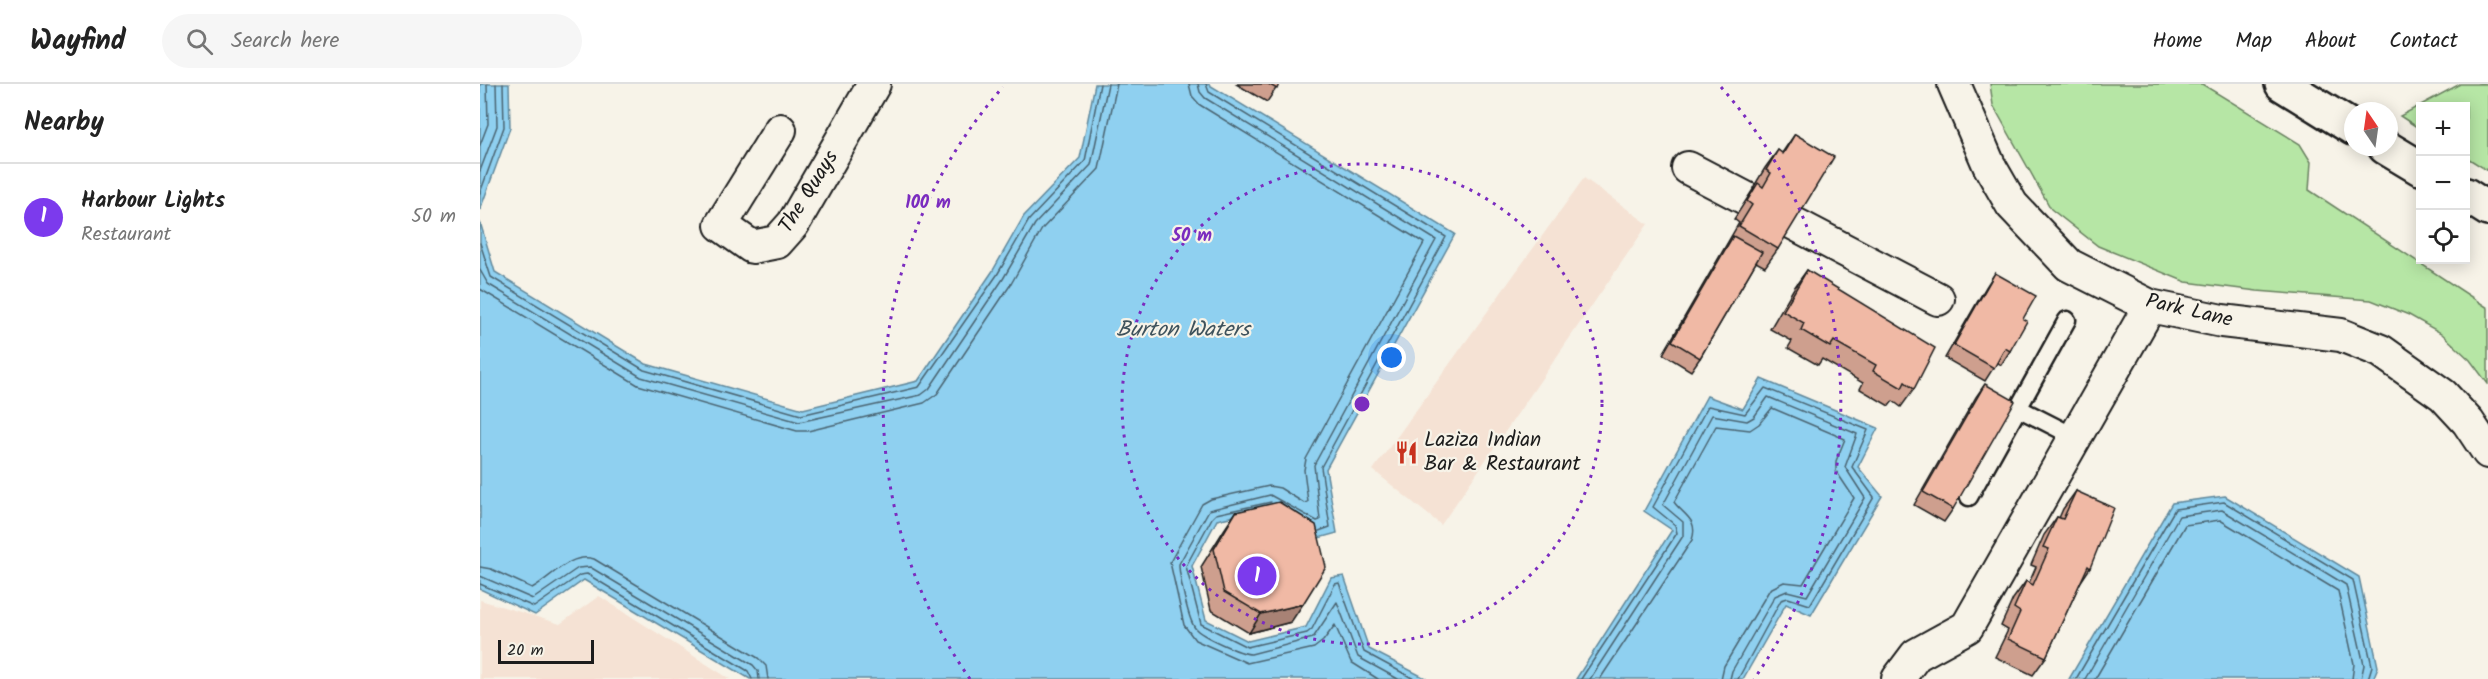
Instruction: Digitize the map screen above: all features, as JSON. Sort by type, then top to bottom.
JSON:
[{"type":"highway","points":[[2282,84],[2344,122]]},
{"type":"highway","points":[[2398,155],[2416,165]]},
{"type":"highway","points":[[2470,198],[2488,209]]},
{"type":"street","name":"The Quays","points":[[780,130],[721,225],[752,247],[777,242],[794,224],[874,84]]},
{"type":"street","name":"Park Lane","points":[[1954,84],[1989,165],[2012,206],[2069,265],[2150,306],[2222,321],[2341,335],[2381,351],[2443,395],[2468,422],[2488,452]]},
{"type":"street","points":[[1688,168],[1938,299]]},
{"type":"street","points":[[1898,679],[1916,655],[1966,627],[2150,306]]},
{"type":"lane","points":[[1969,497],[2067,320]]},
{"type":"lane","points":[[2018,408],[2075,437]]},
{"type":"shaded area","points":[[1584,178],[1648,224],[1441,525],[1373,470]]},
{"type":"shaded area","points":[[599,596],[730,679],[480,679],[480,600],[560,624]]},
{"type":"green space","points":[[1990,84],[2202,84],[2300,144],[2311,162],[2309,190],[2416,261],[2416,264],[2421,264],[2488,308],[2488,384],[2470,360],[2441,333],[2409,315],[2371,300],[2257,291],[2186,282],[2098,246],[2051,209],[1993,105]]},
{"type":"green space","points":[[2460,84],[2488,84],[2488,171],[2470,160],[2470,102],[2426,102]]},
{"type":"green space","points":[[2416,107],[2416,126],[2400,116]]},
{"type":"water","points":[[480,84],[509,84],[510,128],[480,210]]},
{"type":"water","name":"Burton Waters","points":[[1095,84],[1208,84],[1455,234],[1326,469],[1337,533],[1319,538],[1269,508],[1217,520],[1192,566],[1206,620],[1248,641],[1306,627],[1331,578],[1344,576],[1369,649],[1427,679],[750,679],[584,580],[535,615],[480,589],[480,222],[495,272],[646,364],[803,409],[918,381],[992,272],[1024,216],[1080,158]]},
{"type":"water","points":[[1761,379],[1878,428],[1858,467],[1882,496],[1811,615],[1786,604],[1743,679],[1576,679],[1672,530],[1644,511],[1707,396],[1743,409]]},
{"type":"water","points":[[2225,496],[2359,577],[2378,667],[2373,679],[2069,679],[2172,503]]},
{"type":"building","points":[[1268,84],[1279,84],[1277,89]]},
{"type":"building","points":[[1795,134],[1834,157],[1778,249],[1739,226],[1752,205],[1747,201],[1758,183],[1763,187],[1771,173],[1766,170],[1778,150],[1783,154]]},
{"type":"building","points":[[1733,236],[1762,252],[1700,358],[1672,341]]},
{"type":"building","points":[[1807,270],[1935,348],[1914,389],[1905,382],[1902,388],[1873,371],[1876,365],[1834,341],[1830,347],[1801,330],[1804,323],[1783,311]]},
{"type":"building","points":[[1995,273],[2036,296],[2023,319],[2027,321],[2010,351],[2005,348],[1994,368],[1954,345]]},
{"type":"building","points":[[1985,384],[2015,401],[1953,509],[1923,492]]},
{"type":"building","points":[[2076,491],[2114,508],[2090,568],[2088,566],[2046,657],[2008,639],[2020,612],[2014,608],[2026,581],[2033,585],[2049,549],[2043,547],[2057,517],[2063,519]]},
{"type":"building","points":[[1279,502],[1316,525],[1326,567],[1303,604],[1261,614],[1224,592],[1214,549],[1236,512]]},
{"type":"place","name":"Laziza Indian Bar & Restaurant","points":[[1406,452]]},
{"type":"place","name":"Harbour Lights","points":[[1257,576]]}]
